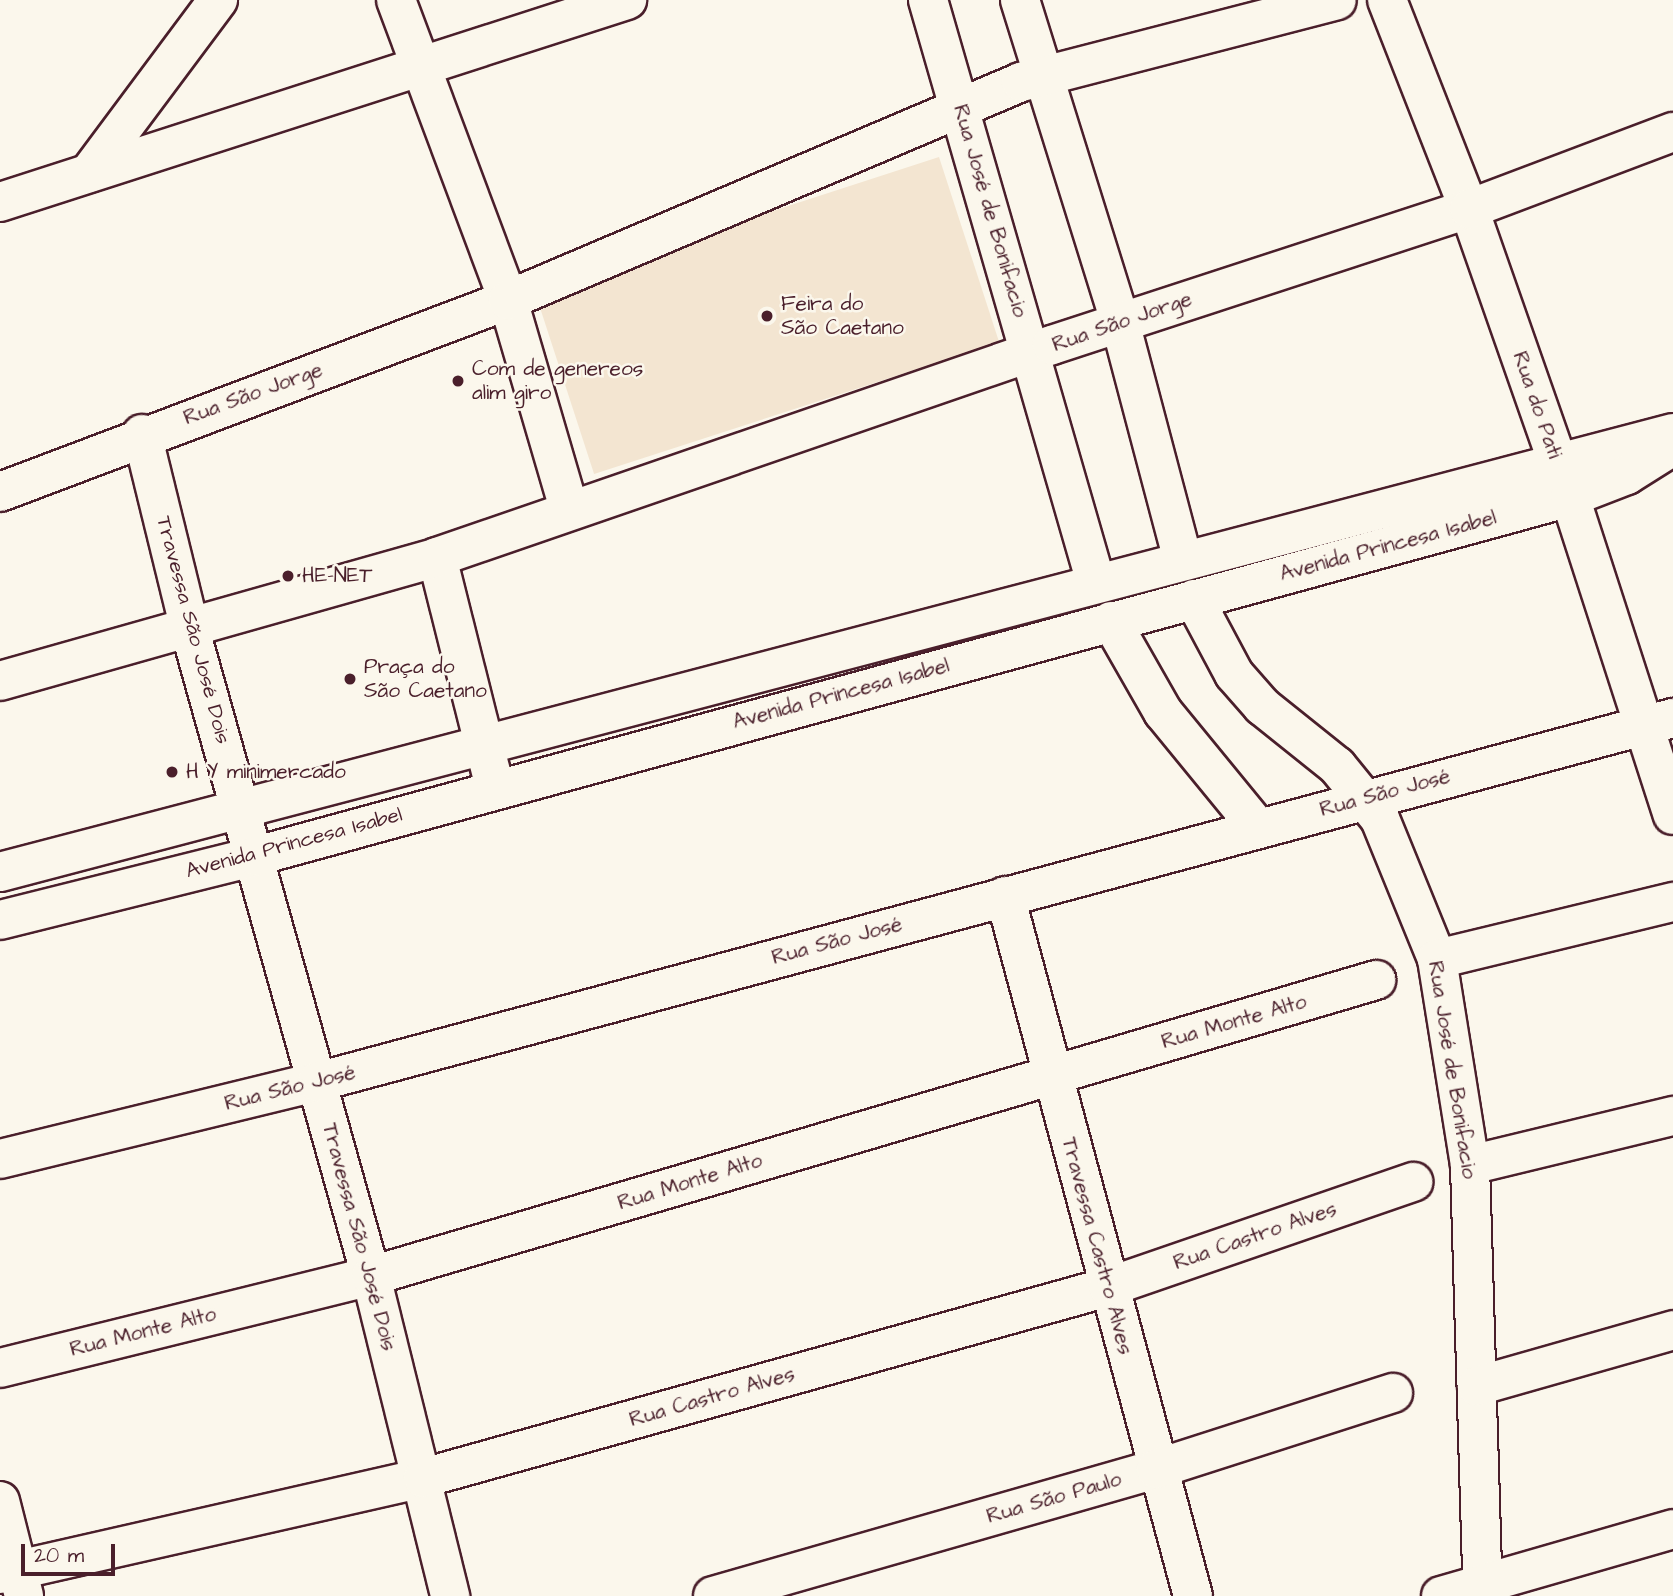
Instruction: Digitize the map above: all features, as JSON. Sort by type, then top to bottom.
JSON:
[{"type":"street","points":[[89,173],[218,0]]},
{"type":"street","points":[[396,0],[508,300],[569,509]]},
{"type":"street","points":[[0,202],[627,0]]},
{"type":"street","name":"Rua José de Bonifacio","points":[[928,0],[970,102],[1109,580]]},
{"type":"street","points":[[1020,0],[1033,78],[1111,325],[1175,563]]},
{"type":"street","name":"Rua São Jorge","points":[[0,492],[142,434],[508,300],[970,102],[1033,78],[1337,0]]},
{"type":"street","name":"Rua do Pati","points":[[1387,0],[1469,209],[1556,460],[1660,722],[1673,815]]},
{"type":"street","name":"Rua São Jorge","points":[[0,681],[190,630],[437,557],[569,509],[1111,325],[1469,209],[1673,132]]},
{"type":"street","name":"Avenida Princesa Isabel","points":[[0,872],[244,811],[1556,460],[1673,433]]},
{"type":"street","name":"Travessa São José Dois","points":[[142,434],[190,630],[244,811],[370,1276],[423,1478],[450,1596]]},
{"type":"street","name":"Avenida Princesa Isabel","points":[[0,920],[256,856],[496,786],[1570,497],[1627,475],[1673,446]]},
{"type":"street","points":[[437,557],[496,786]]},
{"type":"street","points":[[1154,610],[1163,712],[1258,828]]},
{"type":"street","name":"Rua José de Bonifacio","points":[[1154,610],[1234,674],[1352,801],[1380,819],[1437,959],[1469,1166],[1477,1386],[1468,1591]]},
{"type":"street","name":"Rua São José","points":[[0,1159],[317,1082],[1352,801],[1660,722]]},
{"type":"street","name":"Travessa Castro Alves","points":[[1005,896],[1156,1469],[1193,1596]]},
{"type":"street","points":[[1437,959],[1673,902]]},
{"type":"street","name":"Rua Monte Alto","points":[[0,1368],[370,1276],[1376,980]]},
{"type":"street","points":[[1469,1166],[1673,1116]]},
{"type":"street","name":"Rua Castro Alves","points":[[14,1580],[423,1478],[1108,1287],[1413,1182]]},
{"type":"street","points":[[1477,1386],[1673,1329]]},
{"type":"street","name":"Rua São Paulo","points":[[713,1596],[1156,1469],[1393,1394]]},
{"type":"street","points":[[0,1501],[14,1580]]},
{"type":"street","points":[[1468,1591],[1673,1529]]},
{"type":"shaded area","name":"Feira do São Caetano","points":[[939,157],[999,342],[594,474],[534,289]]},
{"type":"place","name":"Feira do São Caetano","points":[[767,316]]},
{"type":"place","name":"Com de genereos alim giro","points":[[458,381]]},
{"type":"place","name":"HE-NET","points":[[288,576]]},
{"type":"place","name":"Praça do São Caetano","points":[[350,679]]},
{"type":"place","name":"H Y minimercado","points":[[172,772]]}]
